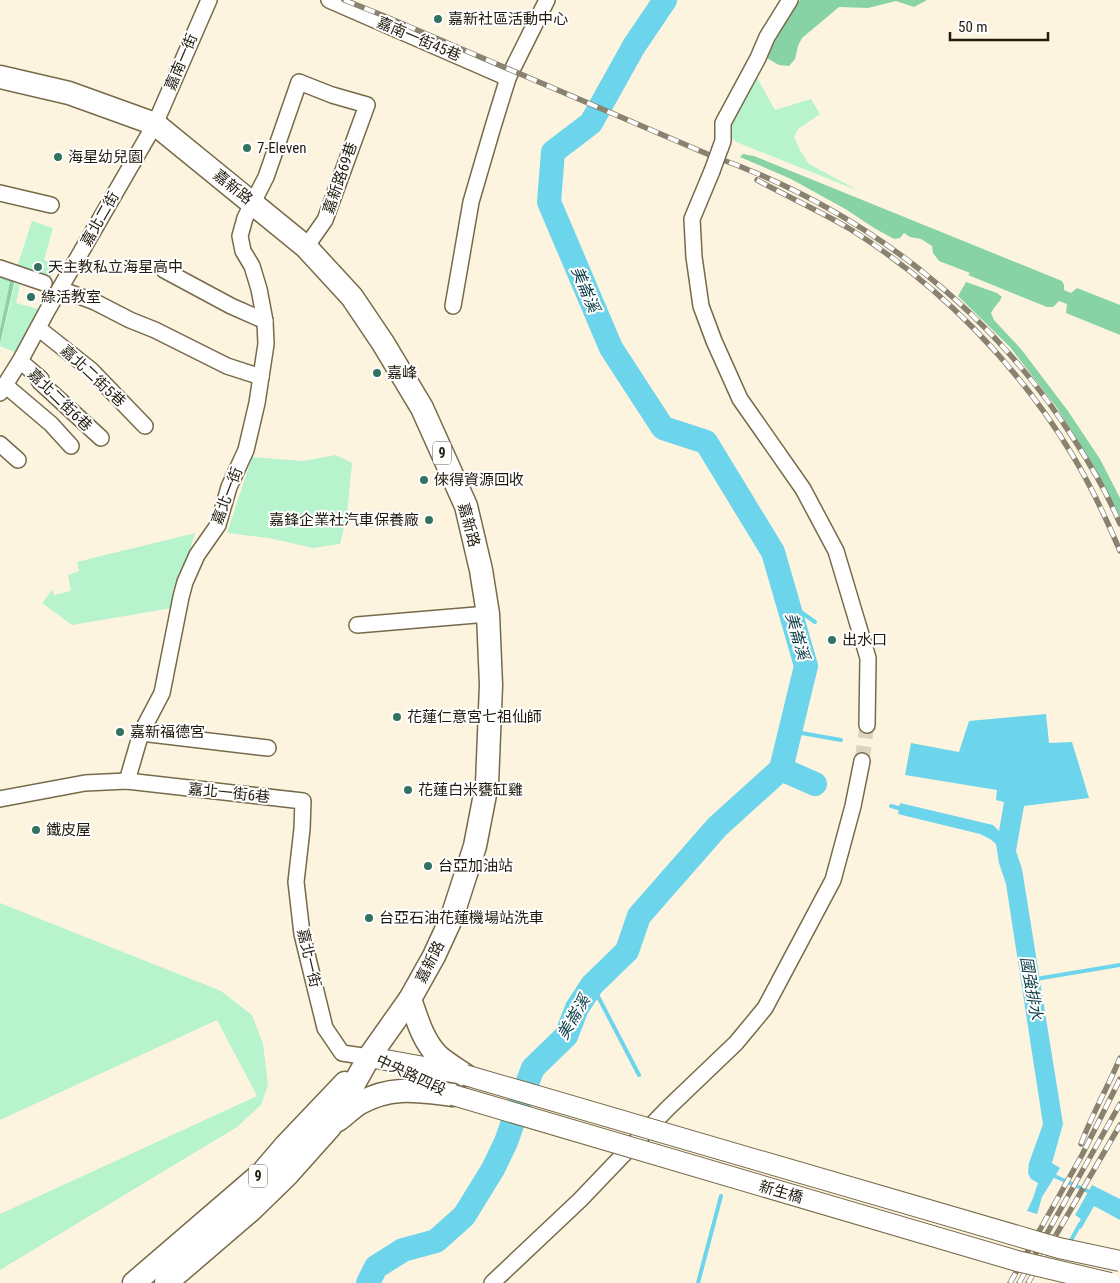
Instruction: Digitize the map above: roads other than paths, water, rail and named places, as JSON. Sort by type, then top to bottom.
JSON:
[{"type":"main road","name":"嘉新路","points":[[0,77],[69,93],[155,124],[306,247],[352,297],[383,343],[422,408],[466,506],[481,570],[488,614],[491,685],[486,784],[475,846],[452,917],[434,956],[410,999],[369,1057],[330,1127],[288,1174],[250,1212],[166,1283]]},
{"type":"main road","points":[[410,999],[426,1040],[439,1056],[464,1074]]},
{"type":"main road","name":"嘉新路","points":[[134,1283],[263,1172],[369,1057]]},
{"type":"main road","points":[[330,1127],[360,1103],[382,1093],[405,1090],[453,1095]]},
{"type":"street","name":"嘉南一街","points":[[155,124],[209,0]]},
{"type":"street","name":"嘉南一街45巷","points":[[329,0],[508,78]]},
{"type":"street","points":[[453,306],[471,202],[508,78],[547,0]]},
{"type":"street","points":[[790,0],[767,37],[758,58],[723,123],[723,141],[692,219],[694,257],[702,306],[714,341],[740,399],[802,489],[836,551],[868,658],[868,725]]},
{"type":"street","name":"嘉北一街","points":[[127,781],[141,733],[162,693],[185,582],[197,555],[218,525],[229,487],[246,450],[257,402],[266,344],[265,321],[260,289],[252,266],[243,251],[240,236],[245,218],[266,177],[299,82],[332,95],[366,105]]},
{"type":"street","name":"嘉新路69巷","points":[[306,247],[326,220],[366,105]]},
{"type":"street","name":"嘉北二街","points":[[2,389],[20,361],[155,124]]},
{"type":"street","points":[[0,193],[51,205]]},
{"type":"street","points":[[0,268],[44,283]]},
{"type":"street","points":[[164,270],[231,306],[265,321]]},
{"type":"street","points":[[60,289],[95,302],[130,320],[156,330],[227,366],[261,377]]},
{"type":"street","name":"嘉北二街5巷","points":[[38,328],[90,370],[145,426]]},
{"type":"street","name":"嘉北二街6巷","points":[[20,361],[101,438]]},
{"type":"street","points":[[2,389],[51,424],[71,446]]},
{"type":"street","points":[[0,444],[18,460]]},
{"type":"street","points":[[358,625],[488,614]]},
{"type":"street","points":[[141,733],[268,748]]},
{"type":"street","points":[[492,1283],[580,1200],[667,1109],[736,1043],[765,1008],[833,880],[853,806],[862,761]]},
{"type":"street","points":[[0,799],[85,783],[127,781]]},
{"type":"street","name":"嘉北一街6巷","points":[[127,781],[303,801],[302,829]]},
{"type":"street","name":"嘉北一街","points":[[302,829],[296,882],[302,934],[325,1028],[342,1054],[369,1057]]},
{"type":"street","name":"中央路四段","points":[[369,1057],[464,1074]]},
{"type":"street","name":"中央路四段","points":[[369,1057],[453,1095]]},
{"type":"street","name":"新生橋","points":[[464,1074],[1059,1248],[1120,1260]]},
{"type":"street","name":"新生橋","points":[[453,1095],[1017,1261],[1110,1283]]},
{"type":"water","points":[[1046,714],[1049,743],[1072,742],[1089,798],[1024,806],[1016,851],[1022,869],[1063,1124],[1052,1163],[1060,1168],[1042,1197],[1037,1214],[1027,1211],[1038,1183],[1031,1179],[1028,1173],[1029,1163],[1043,1124],[1006,884],[999,863],[996,844],[980,834],[898,814],[900,803],[993,825],[999,831],[1004,802],[996,800],[997,790],[905,775],[911,743],[959,752],[969,721]]},
{"type":"water","points":[[1092,1185],[1120,1199],[1120,1220],[1094,1206],[1081,1229],[1077,1227],[1081,1219],[1075,1215]]},
{"type":"waterway","name":"美崙溪","points":[[368,1283],[376,1267],[403,1250],[436,1241],[464,1216],[493,1169],[506,1142],[533,1068],[566,1036],[577,1008],[592,985],[627,951],[639,916],[717,827],[781,769],[806,666],[773,552],[706,442],[663,428],[611,348],[549,202],[553,152],[591,123],[634,46],[665,0]]},
{"type":"waterway","points":[[788,603],[815,622]]},
{"type":"waterway","points":[[790,731],[841,740]]},
{"type":"waterway","name":"國強排水","points":[[781,769],[815,784]]},
{"type":"waterway","name":"國強排水","points":[[891,806],[902,809]]},
{"type":"waterway","points":[[1036,979],[1120,965]]},
{"type":"waterway","points":[[592,985],[639,1075]]},
{"type":"waterway","name":"國強排水","points":[[1050,1174],[1092,1193]]},
{"type":"waterway","points":[[698,1283],[721,1196]]},
{"type":"waterway","points":[[1069,1244],[1080,1224]]},
{"type":"tunnel","points":[[862,761],[867,725]]},
{"type":"railway","points":[[344,0],[767,178],[820,204],[870,234],[918,268],[962,306],[1003,347],[1041,392],[1075,441],[1099,481],[1120,524]]},
{"type":"railway","points":[[757,180],[839,222],[883,251],[916,276],[975,330],[1028,390],[1051,422],[1086,479],[1120,551]]},
{"type":"railway","points":[[1081,1144],[1120,1058]]},
{"type":"railway","points":[[1010,1283],[1082,1155],[1120,1079]]},
{"type":"railway","points":[[1019,1283],[1120,1104]]},
{"type":"railway","points":[[1028,1283],[1120,1125]]},
{"type":"place","name":"嘉新社區活動中心","points":[[438,19]]},
{"type":"place","name":"7-Eleven","points":[[247,148]]},
{"type":"place","name":"海星幼兒園","points":[[58,157]]},
{"type":"place","name":"天主教私立海星高中","points":[[38,267]]},
{"type":"place","name":"綠活教室","points":[[31,297]]},
{"type":"place","name":"嘉峰","points":[[377,373]]},
{"type":"place","name":"倈得資源回收","points":[[424,480]]},
{"type":"place","name":"嘉鋒企業社汽車保養廠","points":[[429,520]]},
{"type":"place","name":"出水口","points":[[832,640]]},
{"type":"place","name":"花蓮仁意宮七祖仙師","points":[[397,717]]},
{"type":"place","name":"嘉新福德宮","points":[[120,732]]},
{"type":"place","name":"花蓮白米甕缸雞","points":[[408,790]]},
{"type":"place","name":"鐵皮屋","points":[[36,830]]},
{"type":"place","name":"台亞加油站","points":[[428,866]]},
{"type":"place","name":"台亞石油花蓮機場站洗車","points":[[369,918]]}]
